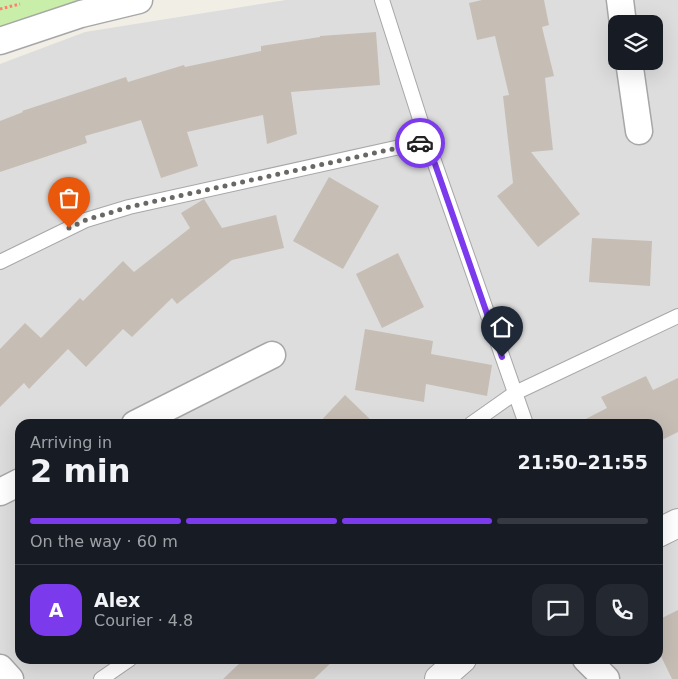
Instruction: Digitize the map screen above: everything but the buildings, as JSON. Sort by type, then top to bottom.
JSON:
[{"type":"street","points":[[0,41],[81,14],[139,0]]},
{"type":"street","points":[[620,0],[622,15]]},
{"type":"street","points":[[630,70],[639,131]]},
{"type":"street","points":[[145,419],[272,355]]},
{"type":"street","points":[[0,492],[15,484]]},
{"type":"street","points":[[663,530],[678,523]]},
{"type":"street","points":[[439,679],[456,664]]},
{"type":"street","points":[[591,664],[606,679]]},
{"type":"street","points":[[0,668],[10,679]]},
{"type":"lane","points":[[382,0],[427,141],[524,419]]},
{"type":"lane","points":[[0,262],[86,220],[129,207],[427,141]]},
{"type":"lane","points":[[478,419],[515,393],[678,316]]},
{"type":"lane","points":[[101,679],[123,664]]},
{"type":"path","points":[[0,9],[25,2]]},
{"type":"shaded area","points":[[286,0],[678,0],[678,679],[0,679],[0,64],[85,32]]},
{"type":"green space","points":[[0,0],[140,0],[0,32]]},
{"type":"way so far","points":[[69,228],[86,220],[129,207],[420,143]]},
{"type":"route","points":[[420,143],[427,141],[502,357]]}]
